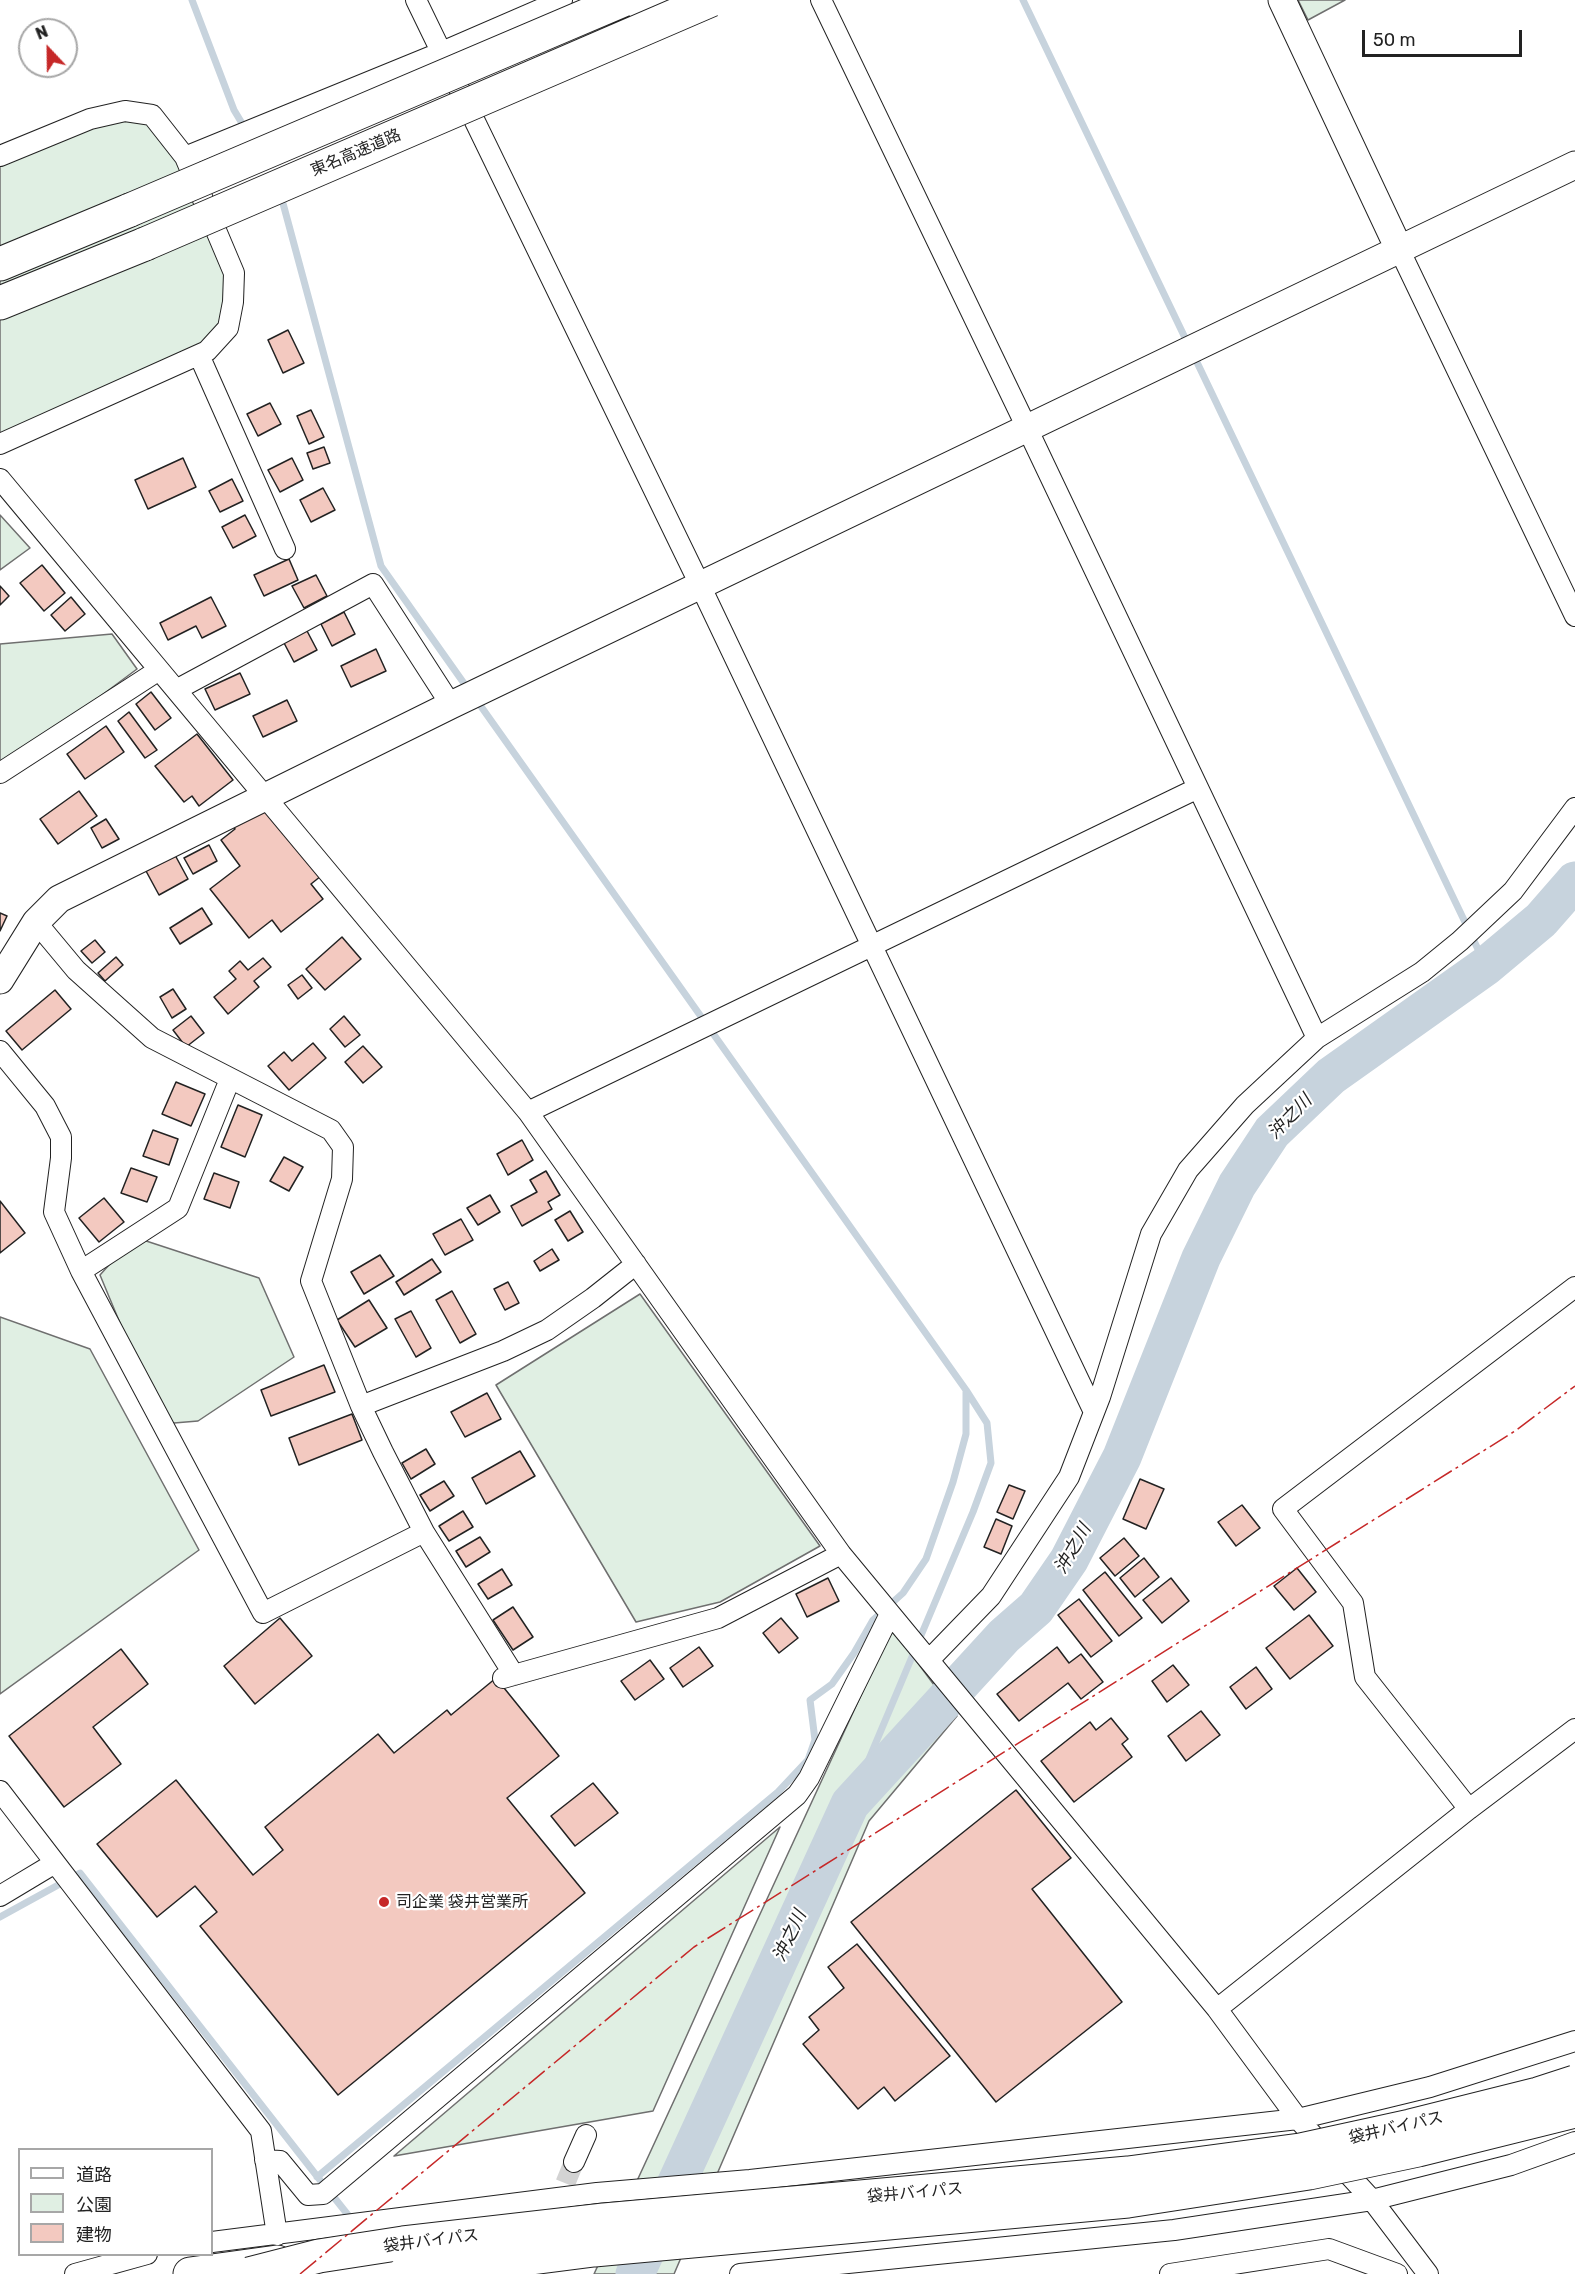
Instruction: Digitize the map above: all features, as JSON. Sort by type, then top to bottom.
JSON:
[{"type":"highway","points":[[0,264],[624,0]]},
{"type":"highway","name":"東名高速道路","points":[[0,303],[144,244],[711,0]]},
{"type":"highway","name":"袋井バイパス","points":[[249,2274],[319,2256],[403,2243],[604,2220],[1116,2175],[1300,2150],[1410,2126],[1538,2094],[1575,2082]]},
{"type":"highway","name":"袋井バイパス","points":[[404,2274],[594,2250],[1128,2201],[1309,2173],[1418,2150],[1575,2111]]},
{"type":"highway","points":[[190,2274],[319,2256]]},
{"type":"street","points":[[416,0],[700,585],[1095,1412]]},
{"type":"street","points":[[185,157],[442,52],[562,0]]},
{"type":"street","points":[[821,0],[1317,1038]]},
{"type":"street","points":[[1282,0],[1575,616]]},
{"type":"street","points":[[0,156],[90,119],[125,111],[152,115],[185,157],[234,273],[233,302],[228,328],[207,351],[0,444]]},
{"type":"street","points":[[0,980],[36,922],[59,899],[487,687],[1575,165]]},
{"type":"street","points":[[199,355],[285,549]]},
{"type":"street","points":[[0,479],[528,1112],[842,1554],[1217,2009],[1298,2119],[1372,2200],[1428,2274]]},
{"type":"street","points":[[176,690],[373,584],[454,703]]},
{"type":"street","points":[[0,773],[159,670]]},
{"type":"street","points":[[528,1112],[1198,788]]},
{"type":"street","points":[[929,1660],[991,1596],[1069,1477],[1095,1412],[1151,1234],[1188,1170],[1245,1105],[1317,1038],[1422,972],[1460,941],[1513,891],[1575,808]]},
{"type":"street","points":[[36,922],[76,969],[152,1038],[331,1130],[343,1147],[342,1179],[311,1281],[361,1406],[424,1532],[507,1677],[718,1618],[842,1554]]},
{"type":"street","points":[[0,1051],[45,1106],[60,1137],[61,1158],[54,1212],[81,1271],[263,1613],[424,1532]]},
{"type":"street","points":[[81,1271],[178,1208],[230,1079]]},
{"type":"street","points":[[361,1406],[503,1351],[547,1330],[594,1298],[636,1264]]},
{"type":"street","points":[[1469,1809],[1365,1677],[1353,1603],[1282,1509],[1575,1287]]},
{"type":"street","points":[[265,2160],[280,2161],[308,2195],[323,2194],[797,1795],[809,1779],[890,1614]]},
{"type":"street","points":[[1217,2009],[1469,1809],[1575,1729]]},
{"type":"street","points":[[0,1791],[261,2131],[277,2235]]},
{"type":"street","points":[[0,1896],[55,1863]]},
{"type":"street","points":[[213,2242],[597,2193],[750,2180],[1298,2119],[1430,2087],[1575,2041]]},
{"type":"street","points":[[574,2162],[586,2135]]},
{"type":"street","points":[[740,2274],[1174,2230],[1372,2200],[1511,2165],[1575,2142]]},
{"type":"street","points":[[1170,2274],[1329,2249],[1397,2274]]},
{"type":"street","points":[[75,2274],[140,2256]]},
{"type":"green space","points":[[1298,0],[1345,0],[1308,20]]},
{"type":"green space","points":[[125,111],[162,127],[234,273],[228,328],[207,351],[0,444],[0,156]]},
{"type":"green space","points":[[0,515],[30,548],[0,570]]},
{"type":"green space","points":[[112,634],[137,669],[0,771],[0,644]]},
{"type":"green space","points":[[134,1237],[259,1278],[294,1357],[198,1421],[162,1424],[100,1275]]},
{"type":"green space","points":[[640,1294],[820,1546],[720,1602],[636,1622],[496,1385]]},
{"type":"green space","points":[[0,1317],[90,1349],[199,1550],[0,1694]]},
{"type":"green space","points":[[892,1628],[957,1716],[869,1821],[674,2274],[594,2274]]},
{"type":"green space","points":[[780,1827],[653,2111],[394,2156]]},
{"type":"building","points":[[288,330],[304,363],[283,373],[268,340]]},
{"type":"building","points":[[270,403],[281,424],[258,436],[247,414]]},
{"type":"building","points":[[311,410],[324,437],[309,444],[297,416]]},
{"type":"building","points":[[324,447],[330,463],[313,469],[307,453]]},
{"type":"building","points":[[183,458],[196,487],[148,509],[135,480]]},
{"type":"building","points":[[292,458],[303,480],[280,492],[268,470]]},
{"type":"building","points":[[232,479],[243,501],[220,512],[209,491]]},
{"type":"building","points":[[323,488],[335,510],[311,522],[300,500]]},
{"type":"building","points":[[245,515],[256,536],[233,548],[222,527]]},
{"type":"building","points":[[289,559],[298,580],[264,596],[254,575]]},
{"type":"building","points":[[42,565],[65,593],[44,611],[20,583]]},
{"type":"building","points":[[316,575],[327,596],[304,608],[292,586]]},
{"type":"building","points":[[0,586],[9,596],[0,605]]},
{"type":"building","points":[[71,597],[85,614],[65,631],[51,615]]},
{"type":"building","points":[[211,597],[226,626],[202,638],[196,626],[168,640],[160,623]]},
{"type":"building","points":[[344,612],[355,634],[332,646],[321,624]]},
{"type":"building","points":[[306,629],[317,650],[294,662],[283,641]]},
{"type":"building","points":[[376,649],[386,671],[351,687],[341,666]]},
{"type":"building","points":[[240,673],[250,694],[215,710],[205,689]]},
{"type":"building","points":[[151,692],[171,718],[155,730],[136,704]]},
{"type":"building","points":[[287,700],[297,721],[263,737],[253,716]]},
{"type":"building","points":[[129,712],[157,750],[145,758],[118,721]]},
{"type":"building","points":[[106,726],[124,752],[85,779],[67,754]]},
{"type":"building","points":[[197,734],[233,780],[199,806],[192,796],[184,802],[155,766]]},
{"type":"building","points":[[79,791],[97,816],[58,844],[40,819]]},
{"type":"building","points":[[266,806],[321,876],[311,884],[323,899],[281,932],[272,920],[249,938],[210,889],[240,866],[221,840],[235,829],[233,826]]},
{"type":"building","points":[[106,819],[119,839],[102,848],[91,828]]},
{"type":"building","points":[[209,845],[217,861],[193,874],[184,858]]},
{"type":"building","points":[[175,855],[188,879],[159,895],[146,871]]},
{"type":"building","points":[[202,908],[212,924],[180,944],[170,928]]},
{"type":"building","points":[[0,913],[7,916],[0,931]]},
{"type":"building","points":[[342,937],[361,959],[325,990],[306,969]]},
{"type":"building","points":[[95,940],[105,952],[92,963],[81,951]]},
{"type":"building","points":[[116,957],[123,965],[105,981],[98,973]]},
{"type":"building","points":[[263,958],[271,967],[254,981],[259,987],[228,1014],[214,997],[236,979],[229,971],[240,961],[248,970]]},
{"type":"building","points":[[302,975],[312,988],[298,999],[288,985]]},
{"type":"building","points":[[173,989],[186,1009],[172,1018],[160,997]]},
{"type":"building","points":[[55,990],[71,1009],[22,1050],[6,1031]]},
{"type":"building","points":[[191,1016],[204,1033],[186,1047],[173,1030]]},
{"type":"building","points":[[344,1016],[360,1035],[345,1047],[330,1029]]},
{"type":"building","points":[[313,1043],[326,1058],[289,1090],[268,1066],[284,1052],[292,1061]]},
{"type":"building","points":[[363,1046],[382,1067],[363,1083],[345,1062]]},
{"type":"building","points":[[176,1082],[205,1094],[191,1126],[162,1114]]},
{"type":"building","points":[[238,1105],[262,1115],[245,1157],[221,1147]]},
{"type":"building","points":[[153,1130],[178,1139],[169,1165],[143,1156]]},
{"type":"building","points":[[522,1140],[533,1160],[508,1175],[497,1154]]},
{"type":"building","points":[[284,1157],[303,1167],[289,1191],[270,1181]]},
{"type":"building","points":[[131,1168],[157,1177],[147,1202],[121,1193]]},
{"type":"building","points":[[546,1171],[560,1195],[548,1202],[552,1209],[522,1226],[511,1206],[537,1192],[530,1180]]},
{"type":"building","points":[[214,1173],[239,1182],[230,1208],[204,1199]]},
{"type":"building","points":[[490,1195],[500,1212],[478,1225],[467,1208]]},
{"type":"building","points":[[104,1198],[124,1222],[99,1242],[79,1218]]},
{"type":"building","points":[[0,1201],[25,1233],[0,1253]]},
{"type":"building","points":[[570,1211],[583,1232],[568,1241],[555,1220]]},
{"type":"building","points":[[461,1219],[473,1240],[445,1255],[433,1234]]},
{"type":"building","points":[[552,1249],[559,1260],[540,1271],[534,1261]]},
{"type":"building","points":[[380,1255],[394,1276],[364,1294],[351,1272]]},
{"type":"building","points":[[432,1259],[441,1272],[404,1295],[396,1282]]},
{"type":"building","points":[[508,1282],[519,1303],[505,1310],[494,1289]]},
{"type":"building","points":[[452,1291],[476,1334],[460,1343],[436,1300]]},
{"type":"building","points":[[369,1300],[387,1328],[355,1347],[337,1320]]},
{"type":"building","points":[[411,1311],[431,1348],[416,1357],[395,1319]]},
{"type":"building","points":[[324,1365],[335,1392],[271,1416],[261,1390]]},
{"type":"building","points":[[487,1393],[501,1419],[465,1437],[451,1412]]},
{"type":"building","points":[[352,1414],[362,1440],[299,1465],[289,1438]]},
{"type":"building","points":[[426,1449],[435,1464],[411,1479],[402,1463]]},
{"type":"building","points":[[520,1451],[535,1476],[486,1504],[472,1478]]},
{"type":"building","points":[[1140,1479],[1164,1489],[1146,1529],[1123,1519]]},
{"type":"building","points":[[444,1481],[454,1496],[430,1511],[420,1495]]},
{"type":"building","points":[[1009,1485],[1025,1491],[1013,1519],[997,1512]]},
{"type":"building","points":[[1242,1505],[1260,1528],[1236,1546],[1218,1522]]},
{"type":"building","points":[[463,1511],[473,1527],[449,1541],[439,1526]]},
{"type":"building","points":[[996,1519],[1012,1526],[1001,1554],[984,1547]]},
{"type":"building","points":[[480,1537],[490,1552],[466,1567],[456,1551]]},
{"type":"building","points":[[1124,1538],[1139,1556],[1115,1576],[1100,1558]]},
{"type":"building","points":[[1144,1558],[1159,1577],[1135,1597],[1120,1578]]},
{"type":"building","points":[[1297,1568],[1316,1592],[1294,1610],[1274,1586]]},
{"type":"building","points":[[502,1569],[512,1585],[488,1599],[478,1584]]},
{"type":"building","points":[[1105,1572],[1142,1618],[1119,1636],[1083,1590]]},
{"type":"building","points":[[828,1578],[839,1601],[807,1617],[796,1594]]},
{"type":"building","points":[[1171,1578],[1189,1601],[1162,1623],[1143,1600]]},
{"type":"building","points":[[1079,1599],[1112,1641],[1091,1657],[1058,1615]]},
{"type":"building","points":[[513,1607],[533,1637],[513,1650],[493,1620]]},
{"type":"building","points":[[1309,1615],[1333,1646],[1290,1679],[1266,1648]]},
{"type":"building","points":[[280,1618],[312,1656],[255,1704],[224,1666]]},
{"type":"building","points":[[781,1618],[798,1638],[779,1653],[763,1633]]},
{"type":"building","points":[[699,1647],[713,1666],[683,1687],[670,1668]]},
{"type":"building","points":[[1057,1647],[1069,1663],[1081,1654],[1103,1682],[1081,1699],[1068,1683],[1019,1721],[997,1694]]},
{"type":"building","points":[[121,1649],[148,1684],[93,1727],[121,1764],[64,1807],[9,1736]]},
{"type":"building","points":[[650,1660],[664,1679],[635,1700],[621,1681]]},
{"type":"building","points":[[1173,1665],[1189,1685],[1167,1702],[1152,1681]]},
{"type":"building","points":[[1256,1667],[1272,1689],[1246,1709],[1230,1687]]},
{"type":"building","points":[[496,1678],[559,1756],[507,1798],[585,1893],[338,2095],[200,1926],[217,1912],[195,1886],[157,1917],[97,1844],[176,1780],[253,1875],[283,1850],[265,1827],[378,1734],[394,1753],[447,1710],[451,1715]]},
{"type":"building","points":[[1201,1711],[1220,1735],[1186,1761],[1168,1736]]},
{"type":"building","points":[[1111,1718],[1128,1739],[1122,1744],[1132,1757],[1074,1802],[1041,1761],[1090,1722],[1096,1730]]},
{"type":"building","points":[[593,1783],[618,1813],[575,1846],[551,1816]]},
{"type":"building","points":[[1016,1790],[1071,1858],[1032,1889],[1122,2002],[996,2102],[851,1922]]},
{"type":"building","points":[[857,1944],[950,2056],[895,2101],[884,2087],[858,2109],[803,2044],[819,2030],[809,2017],[844,1988],[828,1967]]},
{"type":"waterway","points":[[192,0],[234,110],[246,130]]},
{"type":"waterway","points":[[1023,0],[1188,344]]},
{"type":"waterway","points":[[281,196],[381,566],[468,689]]},
{"type":"waterway","points":[[1193,354],[1486,966]]},
{"type":"waterway","points":[[475,698],[966,1390],[987,1423],[991,1463],[973,1512],[850,1804]]},
{"type":"waterway","name":"沖之川","points":[[635,2274],[850,1804],[1004,1636],[1036,1608],[1069,1560],[1122,1457],[1201,1258],[1237,1185],[1272,1132],[1331,1076],[1486,966],[1541,920],[1575,881]]},
{"type":"waterway","points":[[317,2177],[778,1792],[808,1760],[815,1740],[810,1700],[832,1684],[854,1653],[873,1620],[903,1593],[926,1559],[953,1482],[966,1434],[966,1392]]},
{"type":"waterway","points":[[0,1917],[80,1873],[320,2180]]},
{"type":"waterway","points":[[329,2191],[352,2220]]},
{"type":"tunnel","points":[[554,2211],[574,2162]]},
{"type":"power","points":[[300,2274],[694,1947],[1515,1431],[1575,1386]]},
{"type":"place","name":"司企業 袋井営業所","points":[[384,1902]]}]
